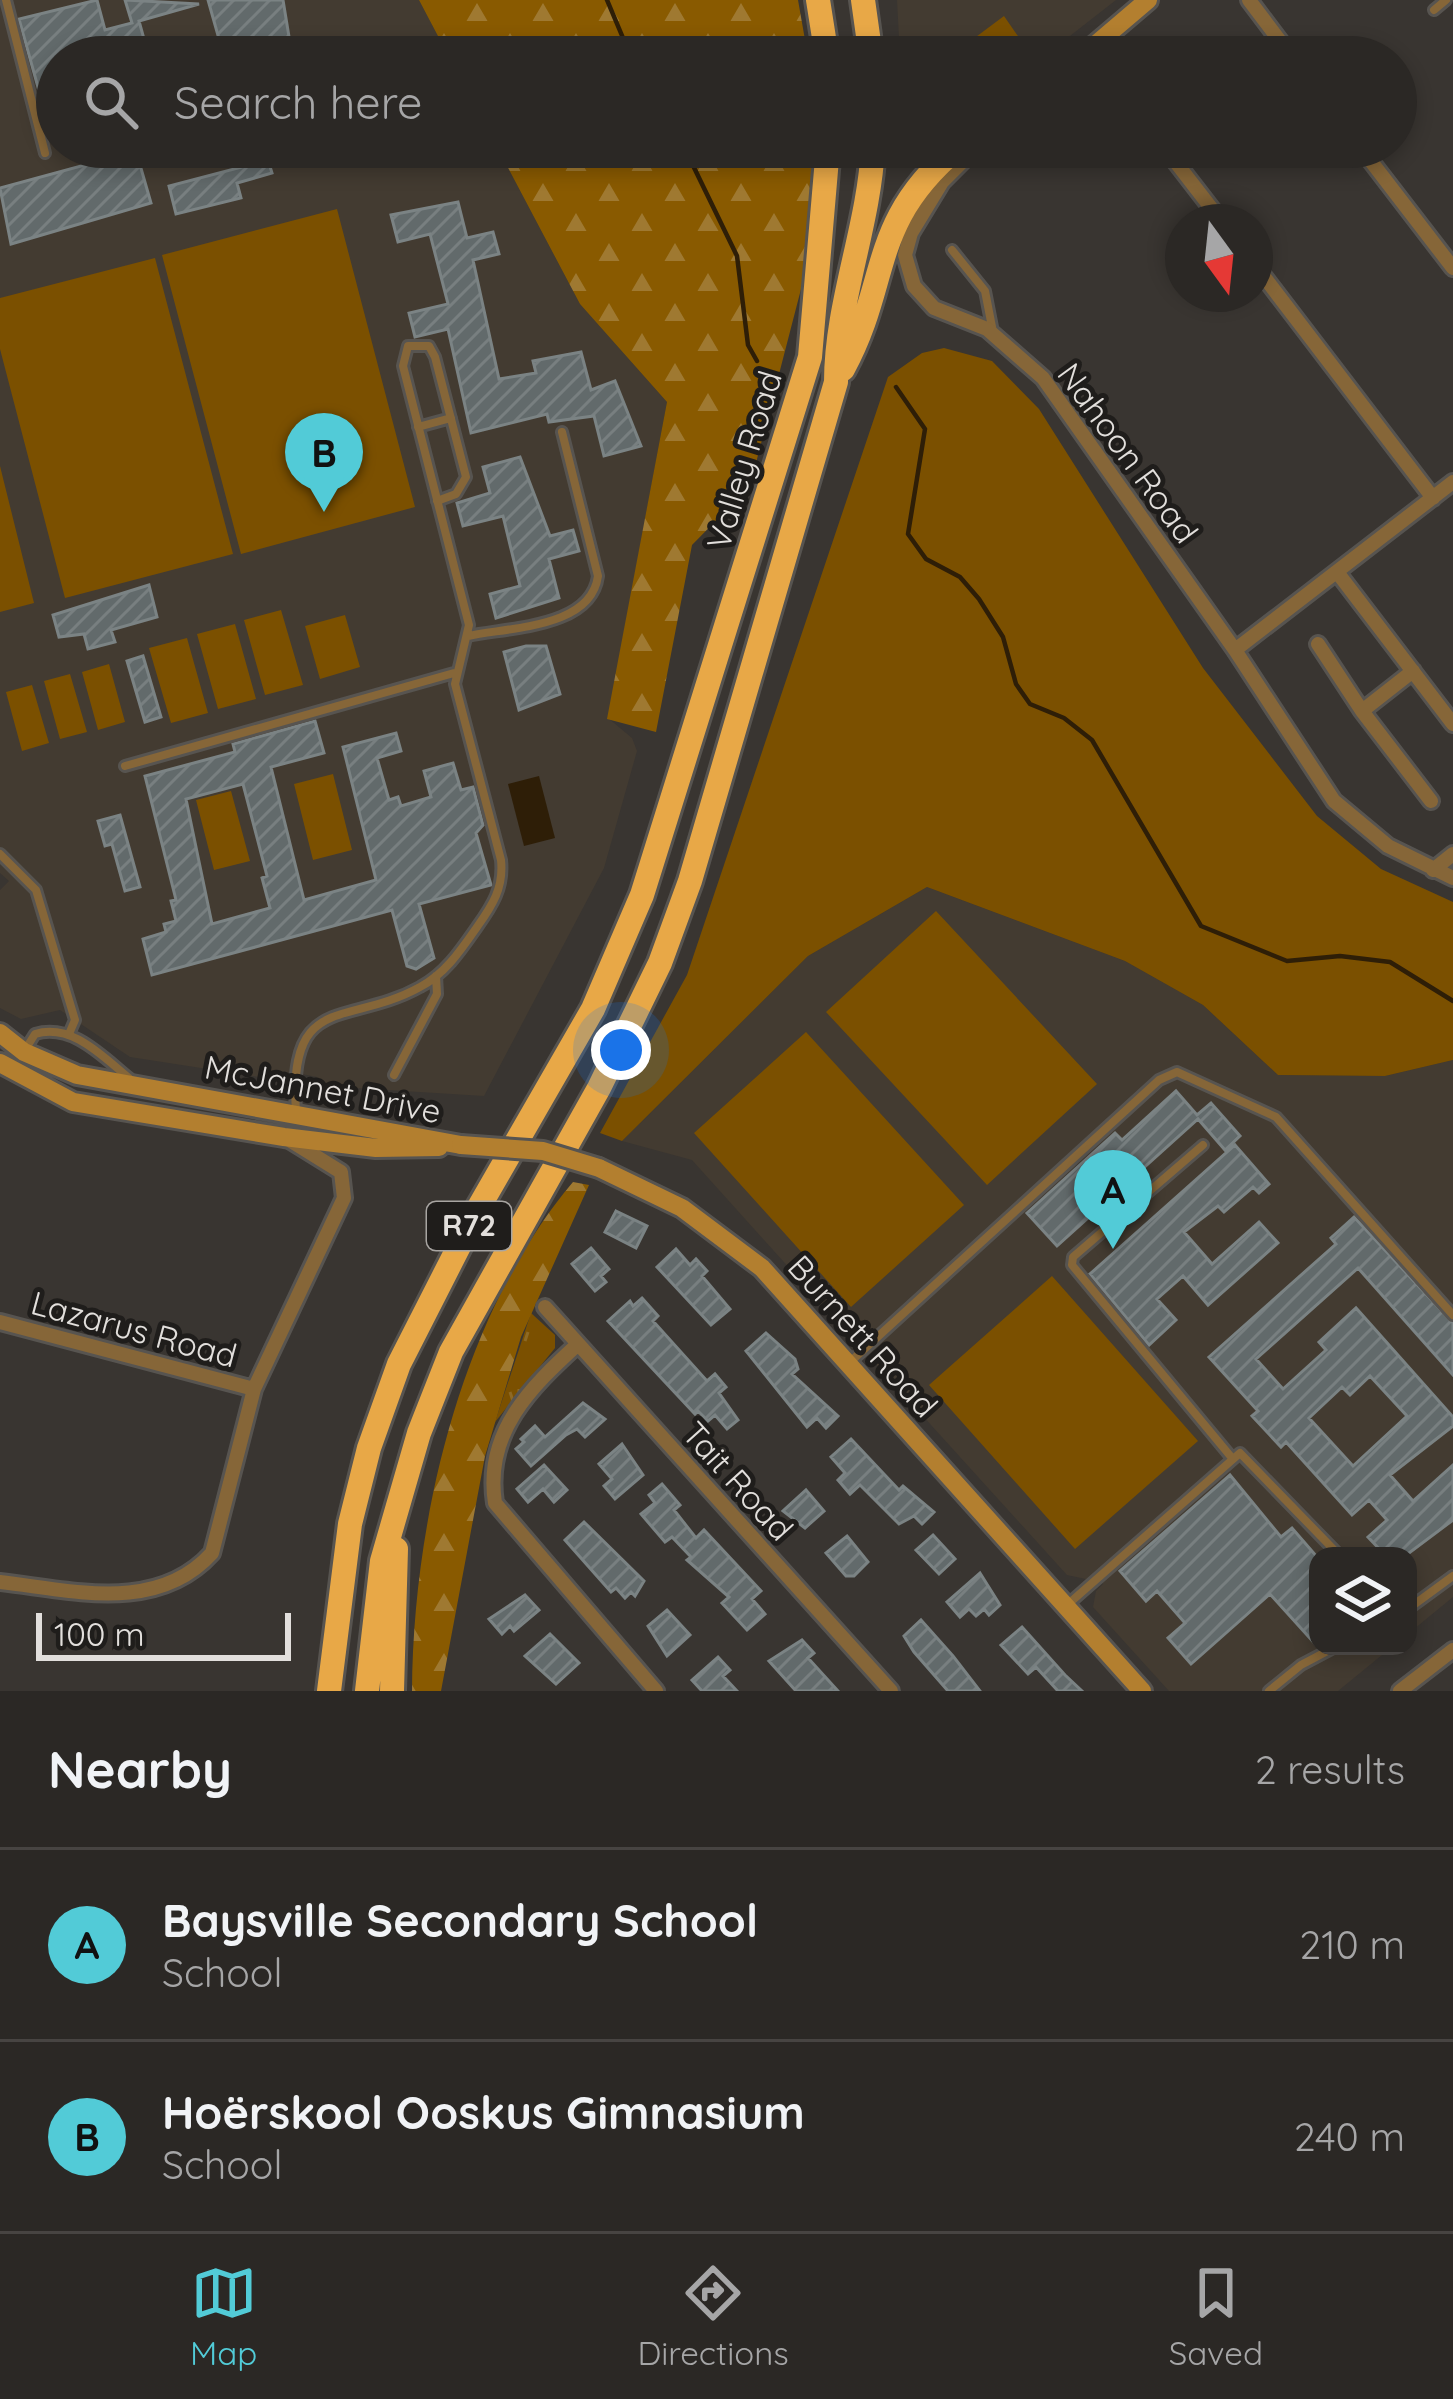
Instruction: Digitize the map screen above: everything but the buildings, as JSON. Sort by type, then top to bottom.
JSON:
[{"type":"highway","points":[[863,0],[868,36]]},
{"type":"highway","name":"Valley Road","points":[[329,1691],[350,1524],[369,1448],[399,1364],[479,1207],[593,1009],[642,895],[810,356],[826,168]]},
{"type":"highway","name":"Valley Road","points":[[395,1517],[419,1433],[451,1352],[599,1088],[660,963],[690,881],[836,382],[836,349],[866,220],[871,168]]},
{"type":"highway","points":[[836,382],[853,352],[895,222],[936,168]]},
{"type":"highway","points":[[392,1691],[395,1517]]},
{"type":"highway","name":"R72","points":[[367,1691],[373,1615],[395,1517]]},
{"type":"street","points":[[1109,36],[1148,0]]},
{"type":"street","points":[[1249,0],[1276,36]]},
{"type":"street","name":"Nahoon Road","points":[[956,168],[911,233],[905,255],[922,298],[946,315],[979,323],[1043,378],[1235,650]]},
{"type":"street","points":[[1180,168],[1208,204]]},
{"type":"street","points":[[1376,168],[1453,268]]},
{"type":"street","points":[[1273,289],[1433,498]]},
{"type":"street","points":[[1453,482],[1235,650],[1334,801],[1388,846],[1453,878]]},
{"type":"street","points":[[1337,572],[1453,724]]},
{"type":"street","points":[[1318,644],[1430,802]]},
{"type":"street","points":[[1362,711],[1413,670]]},
{"type":"street","points":[[1432,869],[1453,854]]},
{"type":"street","name":"McJannet Drive","points":[[0,1033],[60,1071],[461,1145]]},
{"type":"street","points":[[18,1074],[24,1052]]},
{"type":"street","name":"McJannet Drive","points":[[0,1063],[73,1102],[284,1138],[401,1149],[461,1145]]},
{"type":"street","points":[[296,1113],[304,1127],[342,1144]]},
{"type":"street","points":[[0,1582],[144,1594],[196,1570],[212,1553],[254,1389],[346,1186],[330,1162],[284,1138]]},
{"type":"street","name":"Burnett Road","points":[[461,1145],[543,1151],[599,1168],[682,1208],[731,1241],[1142,1691]]},
{"type":"street","name":"Tait Road","points":[[545,1307],[891,1691]]},
{"type":"street","name":"Lazarus Road","points":[[0,1322],[254,1389]]},
{"type":"street","points":[[578,1344],[513,1409],[496,1460],[495,1502],[656,1691]]},
{"type":"street","points":[[1400,1691],[1453,1650]]},
{"type":"lane","points":[[6,0],[36,118]]},
{"type":"lane","points":[[1434,10],[1446,0]]},
{"type":"lane","points":[[952,250],[985,291],[993,338]]},
{"type":"lane","points":[[296,1113],[300,1058],[324,1016],[400,997],[436,976],[490,909],[502,874],[454,673],[468,636],[403,365],[408,346],[429,346],[466,477],[457,494],[436,501]]},
{"type":"lane","points":[[418,427],[451,418]]},
{"type":"lane","points":[[468,636],[568,615],[585,608],[596,590],[598,576],[562,432]]},
{"type":"lane","points":[[124,766],[454,673]]},
{"type":"lane","points":[[0,854],[36,890],[75,1020],[69,1034]]},
{"type":"lane","points":[[394,1075],[437,994],[436,976]]},
{"type":"lane","points":[[24,1052],[35,1034],[53,1029],[69,1034],[137,1084]]},
{"type":"lane","points":[[848,1364],[1159,1080],[1177,1072],[1276,1118],[1453,1315]]},
{"type":"lane","points":[[1203,1145],[1073,1257],[1072,1265],[1232,1458]]},
{"type":"lane","points":[[1064,1607],[1232,1458],[1249,1456],[1332,1547]]},
{"type":"lane","points":[[1417,1602],[1453,1576]]},
{"type":"lane","points":[[1269,1691],[1319,1655]]},
{"type":"shaded area","points":[[0,0],[419,0],[438,36],[36,36],[36,168],[508,168],[580,304],[667,402],[608,718],[632,738],[637,751],[604,868],[484,1096],[323,1086],[317,1077],[297,1073],[276,1072],[266,1078],[130,1057],[60,1010],[21,1019],[0,1008],[0,890],[9,881],[0,873]]},
{"type":"shaded area","points":[[897,0],[1116,0],[1070,36],[899,36]]},
{"type":"shaded area","points":[[539,776],[555,838],[524,846],[508,784]]},
{"type":"shaded area","points":[[927,887],[1125,961],[1203,1005],[1278,1075],[1385,1076],[1453,1060],[1453,1597],[1417,1627],[1417,1547],[1309,1547],[1309,1655],[1382,1655],[1338,1691],[1169,1691],[1093,1607],[1096,1591],[1103,1584],[1095,1573],[1086,1579],[1067,1575],[874,1362],[877,1352],[864,1340],[856,1342],[692,1160],[622,1141],[808,956]]},
{"type":"green space","points":[[419,0],[798,0],[804,36],[438,36]]},
{"type":"green space","points":[[1004,16],[1018,36],[977,36]]},
{"type":"green space","points":[[508,168],[813,168],[815,235],[750,486],[692,545],[656,732],[607,719],[667,402],[580,304]]},
{"type":"green space","points":[[337,209],[415,507],[241,554],[162,255]]},
{"type":"green space","points":[[155,258],[233,554],[65,598],[0,349],[0,298]]},
{"type":"green space","points":[[944,348],[992,361],[1039,409],[1203,668],[1317,816],[1381,869],[1453,902],[1453,1060],[1385,1076],[1278,1075],[1203,1005],[1125,961],[927,887],[808,956],[622,1141],[600,1133],[687,975],[888,377],[922,353]]},
{"type":"green space","points":[[0,466],[34,603],[0,612]]},
{"type":"green space","points":[[281,610],[303,685],[265,695],[244,620]]},
{"type":"green space","points":[[345,615],[360,667],[320,679],[305,626]]},
{"type":"green space","points":[[235,624],[256,699],[218,709],[197,634]]},
{"type":"green space","points":[[187,638],[208,713],[171,723],[149,648]]},
{"type":"green space","points":[[109,664],[125,722],[98,730],[82,672]]},
{"type":"green space","points":[[70,674],[87,732],[60,739],[44,681]]},
{"type":"green space","points":[[32,685],[49,743],[22,751],[6,692]]},
{"type":"green space","points":[[333,774],[352,850],[313,860],[294,784]]},
{"type":"green space","points":[[231,791],[250,861],[214,870],[196,800]]},
{"type":"green space","points":[[936,911],[1097,1084],[987,1185],[826,1012]]},
{"type":"green space","points":[[806,1032],[964,1205],[851,1307],[694,1133]]},
{"type":"green space","points":[[573,1182],[589,1185],[521,1337],[485,1456],[441,1691],[412,1691],[422,1558],[451,1422],[501,1293],[534,1235]]},
{"type":"green space","points":[[1052,1276],[1198,1441],[1075,1549],[929,1385]]},
{"type":"green space","points":[[531,1313],[555,1335],[555,1348],[495,1422]]},
{"type":"waterway","points":[[607,0],[622,36]]},
{"type":"waterway","points":[[694,168],[737,256],[748,345],[757,361]]},
{"type":"waterway","points":[[896,387],[925,429],[908,534],[926,559],[960,577],[979,599],[1003,637],[1016,684],[1030,704],[1064,718],[1092,740],[1201,926],[1287,961],[1340,956],[1390,962],[1453,1001]]},
{"type":"place","name":"Hoërskool Ooskus Gimnasium","points":[[324,512]]},
{"type":"place","name":"Baysville Secondary School","points":[[1113,1249]]}]
